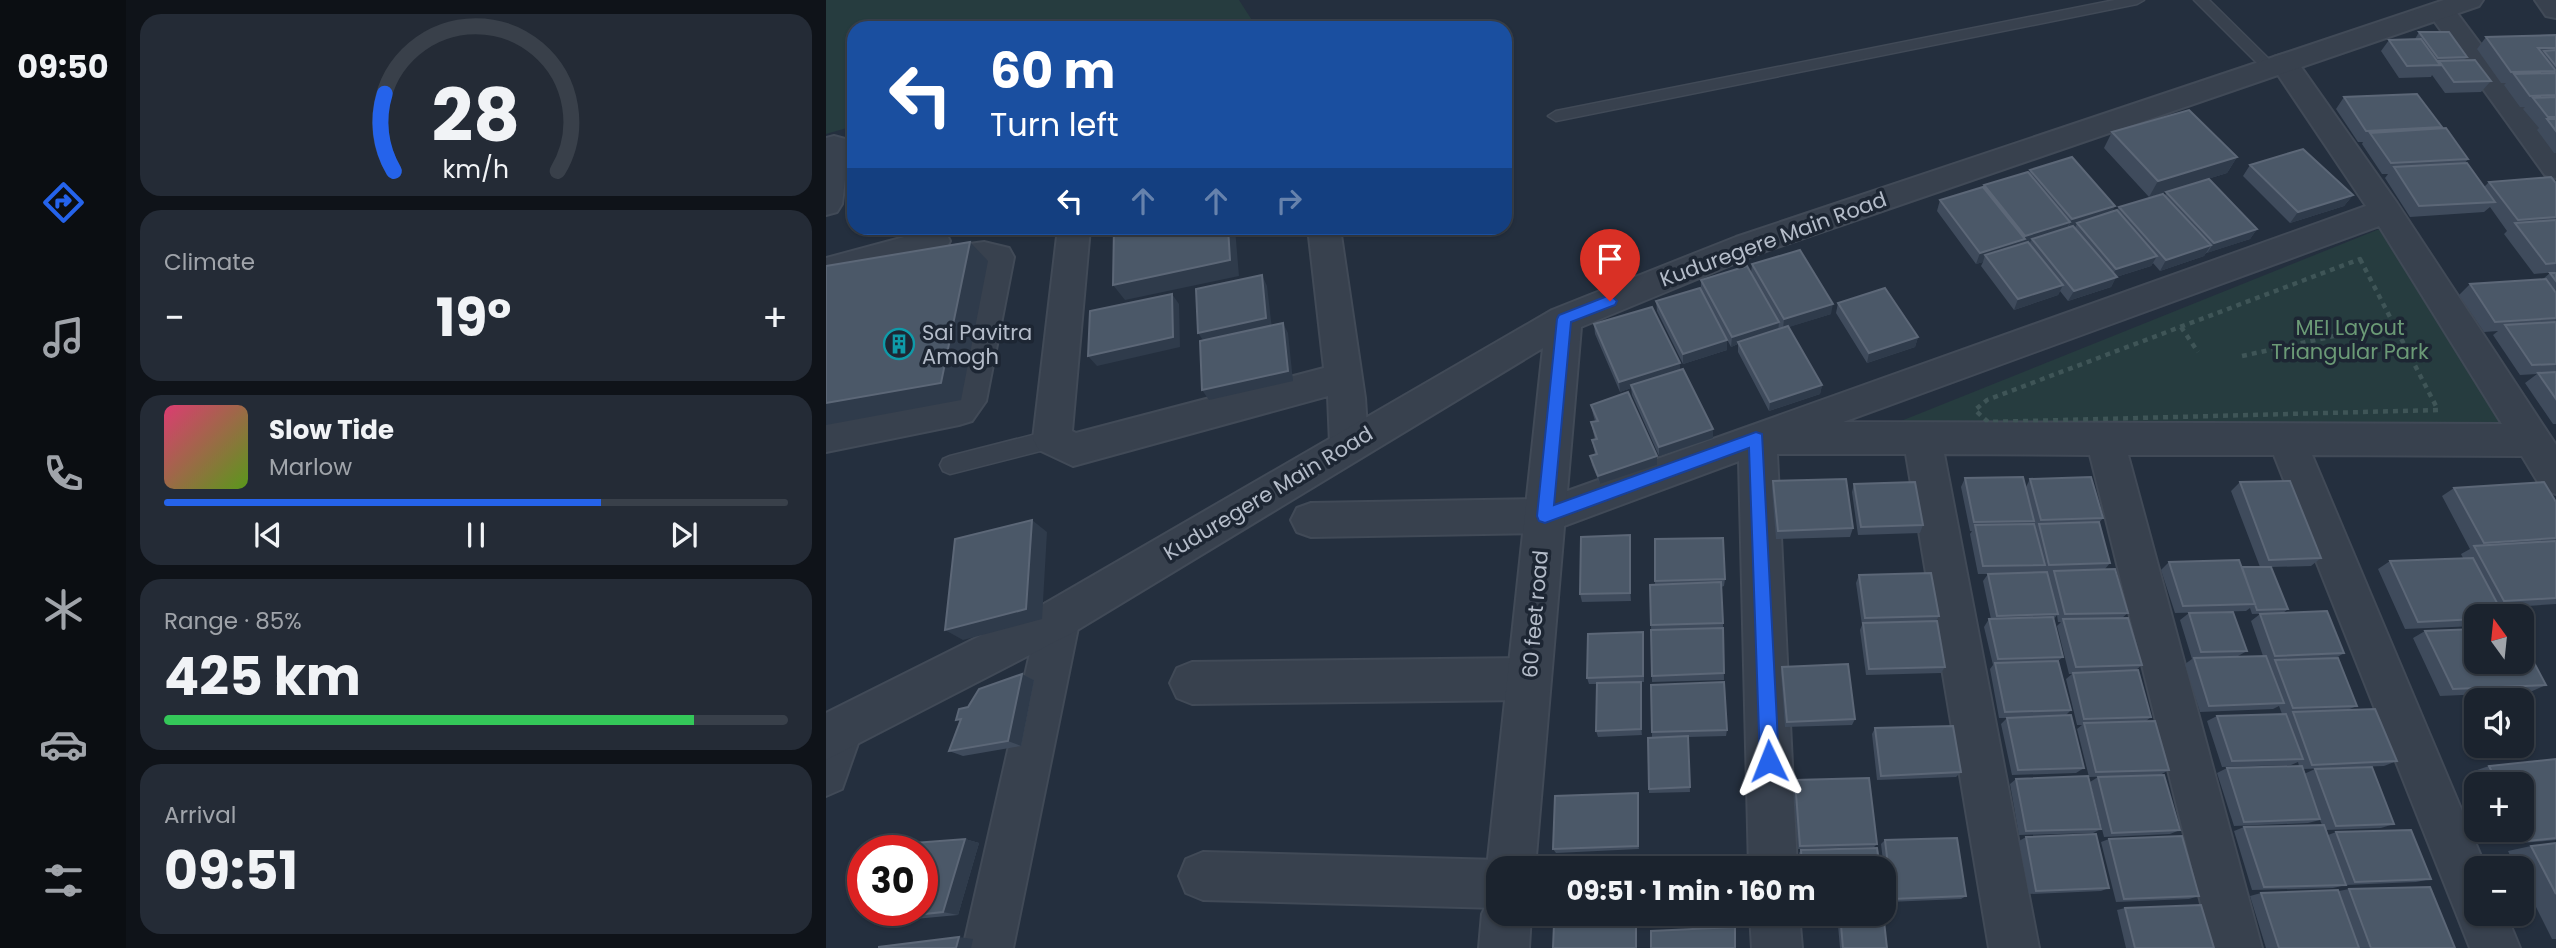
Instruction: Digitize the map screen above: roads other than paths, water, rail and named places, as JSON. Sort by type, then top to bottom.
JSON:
[{"type":"street","points":[[2548,0],[2556,10]]},
{"type":"street","name":"Kuduregere Main Road","points":[[831,747],[1059,618],[1564,319],[1748,246],[2456,5]]},
{"type":"street","points":[[2456,5],[2556,167]]},
{"type":"street","points":[[2277,66],[2386,211],[2556,477]]},
{"type":"street","points":[[826,204],[834,146]]},
{"type":"street","points":[[1311,520],[1545,516],[2386,211]]},
{"type":"street","points":[[826,270],[959,235]]},
{"type":"street","points":[[1073,235],[1052,439],[1073,450],[1344,377]]},
{"type":"street","points":[[1326,235],[1344,377],[1349,444]]},
{"type":"street","points":[[826,436],[952,412],[959,410],[968,401],[997,257],[990,254],[916,264],[911,261],[911,247]]},
{"type":"street","name":"60 feet road","points":[[1512,856],[1564,319]]},
{"type":"street","points":[[1756,438],[2533,440]]},
{"type":"street","points":[[1756,438],[1773,856]]},
{"type":"street","points":[[1922,439],[2014,948]]},
{"type":"street","points":[[2105,440],[2237,948]]},
{"type":"street","points":[[2287,440],[2464,874]]},
{"type":"street","points":[[988,948],[1059,618]]},
{"type":"street","points":[[1192,683],[1529,679]]},
{"type":"street","points":[[1203,876],[1486,884]]},
{"type":"street","points":[[1504,948],[1506,926]]},
{"type":"street","points":[[1776,926],[1777,948]]},
{"type":"street","points":[[2486,926],[2495,948]]},
{"type":"lane","points":[[1556,116],[2137,0]]},
{"type":"lane","points":[[2201,0],[2277,66]]},
{"type":"lane","points":[[950,465],[1052,439]]},
{"type":"place","name":"Sai Pavitra Amogh","points":[[899,344]]},
{"type":"park label","name":"MEI Layout Triangular Park","points":[[2350,339]]}]
